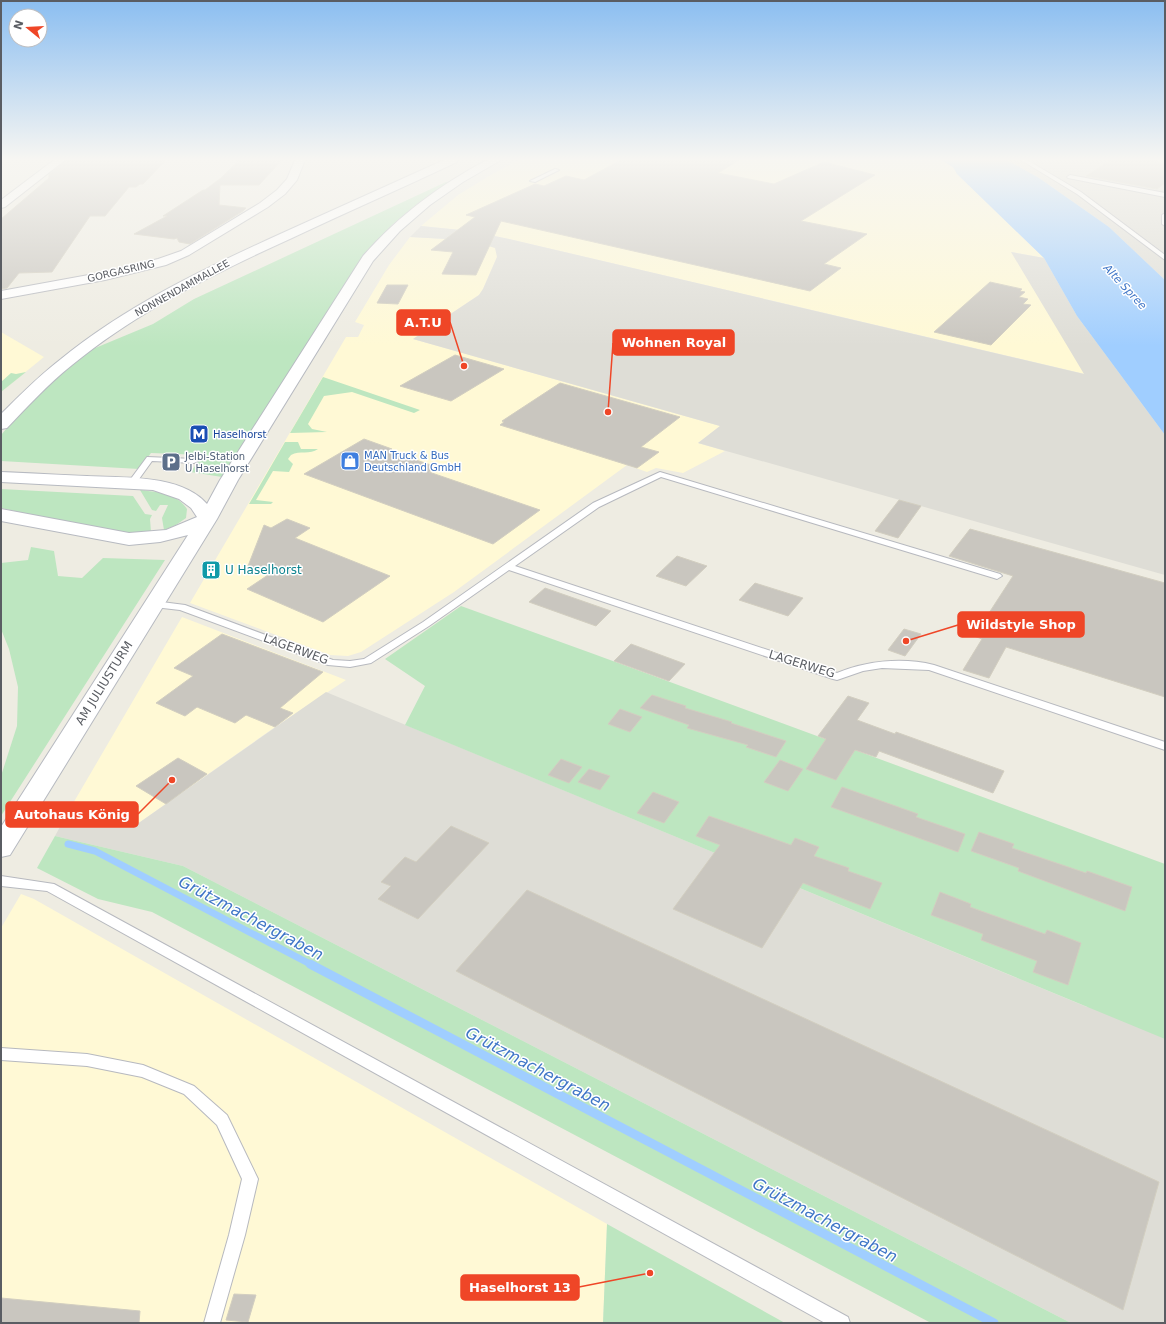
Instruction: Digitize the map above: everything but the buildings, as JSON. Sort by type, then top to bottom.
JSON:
[{"type":"main road","name":"NONNENDAMMALLEE","points":[[1,424],[34,388],[103,335],[163,297],[235,259],[317,222]]},
{"type":"main road","points":[[1,515],[129,539],[174,535],[208,519],[229,480],[368,259],[391,232],[402,222]]},
{"type":"main road","points":[[1,477],[153,485],[176,490],[193,499],[202,508],[208,519]]},
{"type":"main road","name":"AM JULIUSTURM","points":[[1,848],[208,519]]},
{"type":"street","name":"GORGASRING","points":[[1,295],[105,276],[162,262],[185,253],[237,222]]},
{"type":"lane","points":[[1118,222],[1165,258]]},
{"type":"lane","points":[[131,484],[150,458],[194,460]]},
{"type":"lane","name":"LAGERWEG","points":[[154,604],[182,607],[332,663],[350,664],[367,661],[426,624],[510,567],[596,505],[660,474],[997,576]]},
{"type":"lane","name":"LAGERWEG","points":[[510,567],[837,676],[855,668],[891,663],[930,668],[1165,746]]},
{"type":"lane","points":[[1,881],[50,887],[842,1323]]},
{"type":"lane","points":[[1,1054],[87,1060],[143,1071],[189,1090],[222,1120],[250,1179],[237,1235],[212,1323]]},
{"type":"shaded area","points":[[426,222],[1006,222],[1044,258],[1012,252],[1085,374],[509,239],[470,231],[421,226]]},
{"type":"shaded area","points":[[1102,222],[1165,222],[1165,280]]},
{"type":"shaded area","points":[[421,226],[470,231],[509,239],[1084,374],[1011,252],[1044,258],[1077,316],[1165,435],[1165,575],[698,443],[720,426],[413,339],[479,295],[497,257],[495,248],[482,244],[446,239],[410,237]]},
{"type":"shaded area","points":[[410,237],[446,239],[482,244],[496,248],[497,252],[497,257],[479,295],[413,339],[720,426],[698,443],[725,451],[683,473],[656,468],[647,472],[627,465],[454,592],[361,652],[348,656],[330,655],[190,603],[346,337],[358,337],[364,325],[355,322],[389,265]]},
{"type":"shaded area","points":[[1,332],[44,357],[1,392]]},
{"type":"shaded area","points":[[182,617],[346,680],[275,727],[133,827],[68,812]]},
{"type":"shaded area","points":[[326,692],[1087,1007],[1165,956],[1165,1323],[1071,1323],[183,866],[55,836],[68,812],[133,827]]},
{"type":"shaded area","points":[[21,894],[34,899],[607,1224],[603,1323],[1,1323],[1,928]]},
{"type":"green space","points":[[360,222],[396,222],[376,242],[341,292],[222,477],[191,472],[202,455],[151,453],[139,469],[1,461],[1,435],[34,396],[88,351],[153,324],[194,299]]},
{"type":"green space","points":[[26,372],[1,392],[1,382],[11,373],[16,374]]},
{"type":"green space","points":[[323,377],[420,410],[414,413],[352,392],[324,396],[308,424],[312,429],[327,432],[290,433]]},
{"type":"green space","points":[[285,442],[298,442],[301,449],[318,449],[312,452],[291,455],[288,459],[293,464],[289,472],[273,471],[256,500],[273,502],[271,504],[249,504]]},
{"type":"green space","points":[[1,489],[133,496],[145,514],[152,515],[150,519],[151,532],[132,533],[94,529],[1,508]]},
{"type":"green space","points":[[140,490],[172,496],[187,509],[186,518],[176,525],[164,530],[162,518],[168,505],[160,505],[156,511],[152,510]]},
{"type":"green space","points":[[31,547],[54,551],[58,576],[82,578],[103,558],[165,560],[1,816],[1,776],[17,726],[18,687],[9,649],[1,629],[1,563],[28,560]]},
{"type":"green space","points":[[461,606],[1165,864],[1165,1039],[405,725],[425,686],[385,659]]},
{"type":"green space","points":[[55,836],[183,866],[1071,1323],[931,1323],[152,912],[98,899],[37,868]]},
{"type":"green space","points":[[607,1224],[785,1323],[603,1323]]},
{"type":"water","name":"Alte Spree","points":[[1006,222],[1102,222],[1165,280],[1165,435],[1077,316],[1044,258]]},
{"type":"waterway","name":"Grützmachergraben","points":[[68,844],[95,851],[312,965]]},
{"type":"waterway","name":"Grützmachergraben","points":[[310,964],[994,1323]]},
{"type":"place","name":"A.T.U","points":[[464,366]]},
{"type":"place","name":"Wohnen Royal","points":[[608,412]]},
{"type":"place","name":"Haselhorst","points":[[199,434]]},
{"type":"place","name":"MAN Truck & Bus Deutschland GmbH","points":[[350,461]]},
{"type":"place","name":"Jelbi-Station U Haselhorst","points":[[171,462]]},
{"type":"place","name":"U Haselhorst","points":[[211,570]]},
{"type":"place","name":"Wildstyle Shop","points":[[906,641]]},
{"type":"place","name":"Autohaus König","points":[[172,780]]},
{"type":"place","name":"Haselhorst 13","points":[[650,1273]]}]
